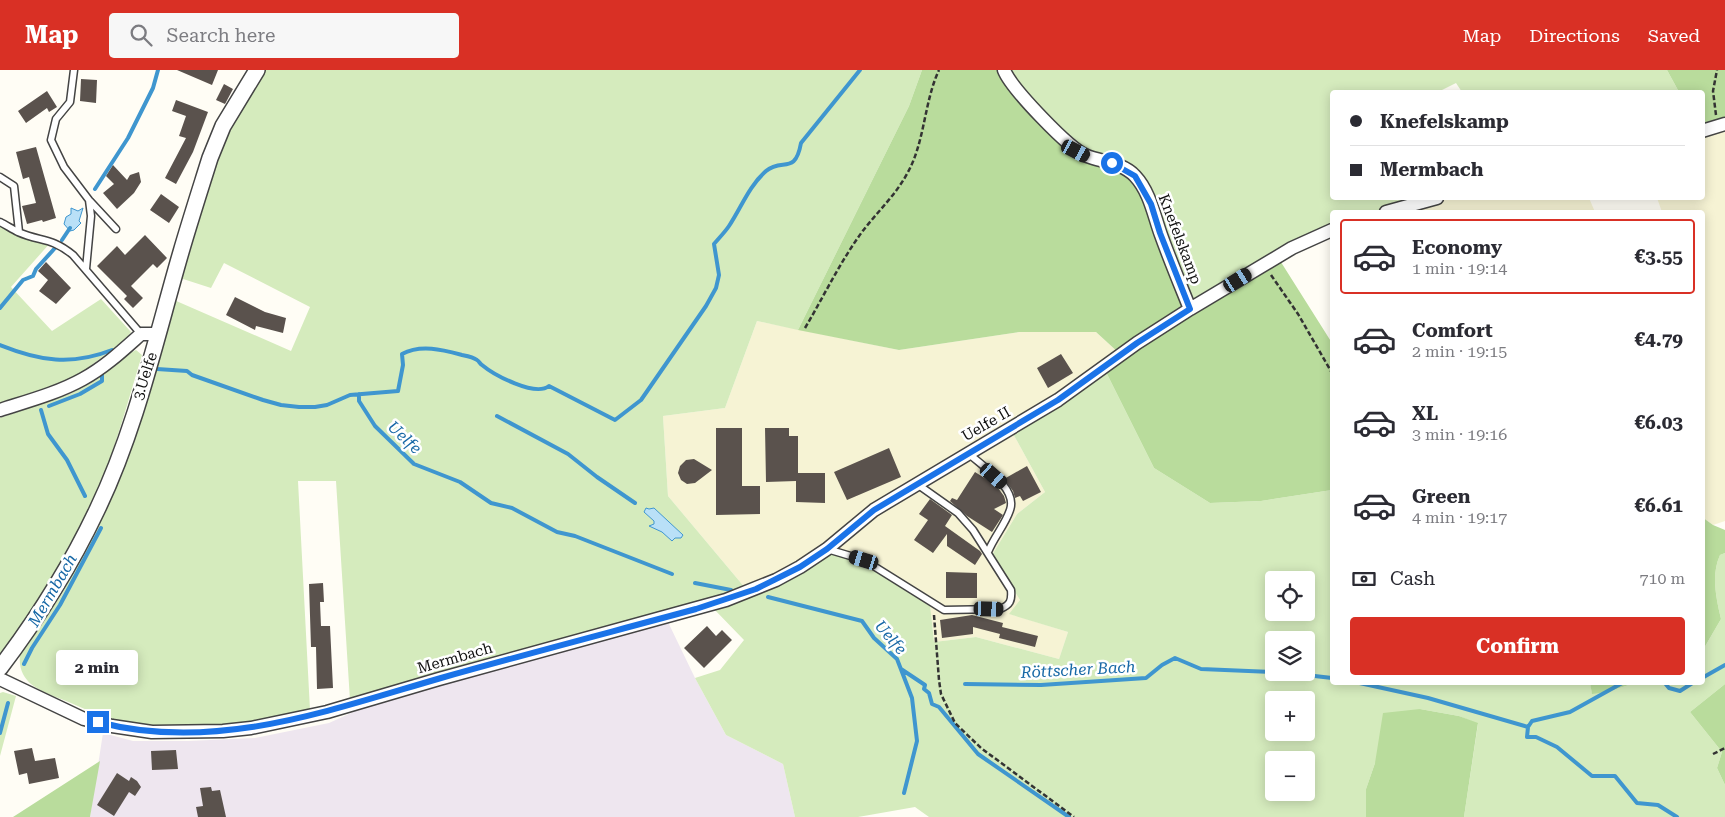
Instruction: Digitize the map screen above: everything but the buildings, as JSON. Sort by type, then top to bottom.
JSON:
[{"type":"street","name":"3.Uelfe","points":[[0,668],[30,628],[56,587],[97,509],[117,462],[158,334],[181,250],[210,158],[223,126],[257,70]]},
{"type":"street","name":"Knefelskamp","points":[[1004,70],[1011,85],[1066,143],[1086,156],[1112,163],[1135,176],[1151,204],[1160,233],[1190,309]]},
{"type":"street","points":[[1705,130],[1721,125]]},
{"type":"street","points":[[1393,210],[1430,200]]},
{"type":"street","name":"Uelfe II","points":[[800,567],[827,549],[860,520],[1058,400],[1137,343],[1190,309],[1264,264],[1330,231]]},
{"type":"street","points":[[0,410],[63,389],[84,379],[106,364],[141,334],[158,334]]},
{"type":"street","name":"Mermbach","points":[[0,679],[84,718],[112,726],[160,732],[203,732],[252,728],[327,712],[449,676],[696,609],[756,589],[800,567]]},
{"type":"lane","points":[[74,70],[70,102],[56,119],[51,140],[64,167],[89,200],[116,229]]},
{"type":"lane","points":[[0,177],[14,186],[19,232]]},
{"type":"lane","points":[[86,269],[92,216],[89,200]]},
{"type":"lane","points":[[0,222],[19,232],[62,246],[86,269],[141,334]]},
{"type":"lane","points":[[968,453],[1002,483],[1012,501],[1010,510],[988,552]]},
{"type":"lane","points":[[827,549],[864,560],[944,610],[1000,609],[1007,606],[1012,600],[1011,590],[973,530],[958,513],[917,484]]},
{"type":"path","points":[[805,328],[854,244],[900,187],[910,170],[928,102],[939,70]]},
{"type":"path","points":[[1717,70],[1713,91],[1721,125]]},
{"type":"path","points":[[1264,264],[1298,314],[1330,370]]},
{"type":"path","points":[[933,603],[941,694],[955,723],[981,748],[1074,817]]},
{"type":"path","points":[[1714,754],[1725,748]]},
{"type":"shaded area","points":[[1725,130],[1725,521],[1713,525],[1705,519],[1705,210],[1661,210],[1658,200],[1705,200],[1705,135]]},
{"type":"shaded area","points":[[1443,200],[1590,200],[1594,210],[1409,210]]},
{"type":"shaded area","points":[[757,321],[899,350],[1019,332],[1096,332],[1120,354],[827,547],[746,589],[668,496],[663,416],[725,408]]},
{"type":"shaded area","points":[[1011,430],[1045,492],[1017,514],[992,555],[1020,600],[1010,614],[1068,632],[1059,659],[976,637],[934,642],[930,604],[933,600],[831,548],[861,521]]},
{"type":"shaded area","points":[[667,620],[695,678],[726,735],[783,764],[795,817],[90,817],[103,733],[133,741],[255,738],[329,723],[382,699]]},
{"type":"green space","points":[[263,70],[922,70],[909,106],[798,330],[757,321],[725,408],[663,416],[668,496],[746,589],[350,700],[336,481],[298,481],[310,710],[240,723],[193,727],[146,725],[122,721],[91,712],[44,692],[31,684],[22,672],[20,654],[62,594],[82,555],[174,300],[291,351],[310,307],[224,263],[211,288],[180,278],[214,168],[229,131]]},
{"type":"green space","points":[[922,70],[1002,70],[1054,132],[1134,177],[1187,309],[1120,354],[1096,332],[1019,332],[899,350],[798,330],[909,106]]},
{"type":"green space","points":[[1006,70],[1667,70],[1678,90],[1461,90],[1456,83],[1442,90],[1330,90],[1330,200],[1419,200],[1382,210],[1330,210],[1330,228],[1192,305],[1078,150]]},
{"type":"green space","points":[[1667,70],[1725,70],[1725,120],[1705,125],[1705,90],[1678,90]]},
{"type":"green space","points":[[0,223],[51,242],[11,287],[52,331],[101,299],[131,332],[127,338],[80,374],[0,404]]},
{"type":"green space","points":[[1279,259],[1330,340],[1330,490],[1261,501],[1210,503],[1154,468],[1105,370]]},
{"type":"green space","points":[[136,350],[142,355],[117,437],[98,490],[60,563],[0,656],[0,418],[72,393],[118,359]]},
{"type":"green space","points":[[1105,370],[1154,468],[1210,503],[1261,501],[1330,490],[1330,685],[1591,685],[1592,693],[1607,692],[1629,685],[1705,685],[1705,647],[1721,619],[1716,594],[1715,578],[1717,563],[1720,555],[1725,553],[1725,684],[1690,712],[1722,752],[1717,768],[1725,785],[1725,817],[1464,817],[1478,724],[1459,716],[1420,709],[1375,763],[1366,789],[1366,817],[929,817],[915,807],[858,817],[795,817],[783,764],[726,735],[695,678],[720,670],[744,640],[712,607],[828,552],[863,562],[930,604],[934,642],[976,637],[1059,659],[1068,632],[1009,614],[1020,600],[992,555],[1017,514],[1045,492],[1011,430]]},
{"type":"green space","points":[[1705,519],[1725,530],[1725,553],[1720,555],[1715,578],[1721,619],[1705,647]]},
{"type":"green space","points":[[1725,684],[1725,785],[1717,768],[1722,752],[1690,712]]},
{"type":"green space","points":[[1590,685],[1629,685],[1607,692],[1592,694]]},
{"type":"green space","points":[[3,692],[16,696],[0,756],[0,693]]},
{"type":"green space","points":[[1420,709],[1459,716],[1478,723],[1464,817],[1366,817],[1366,789],[1375,763],[1383,713]]},
{"type":"green space","points":[[100,761],[90,817],[13,817]]},
{"type":"water","points":[[71,208],[78,211],[83,208],[79,221],[81,223],[74,230],[70,231],[64,224],[66,217],[71,214]]},
{"type":"water","points":[[646,508],[654,508],[683,535],[681,538],[675,538],[672,541],[662,532],[649,526],[654,524],[654,521],[644,512]]},
{"type":"waterway","points":[[95,189],[128,138],[153,88],[158,70]]},
{"type":"waterway","points":[[157,369],[187,371],[192,375],[281,405],[315,407],[327,405],[350,395],[398,391],[403,365],[402,354],[417,349],[432,349],[474,358],[481,365],[496,374],[525,387],[543,389],[549,386],[615,420],[641,400],[706,306],[716,288],[719,275],[714,244],[729,226],[755,183],[772,167],[792,163],[801,143],[860,70]]},
{"type":"waterway","points":[[62,240],[70,228]]},
{"type":"waterway","points":[[0,308],[23,280],[33,276],[36,269],[55,248]]},
{"type":"waterway","name":"Uelfe","points":[[0,345],[29,355],[56,360],[83,358],[112,350]]},
{"type":"waterway","name":"Mermbach","points":[[49,406],[80,394],[102,381],[102,375]]},
{"type":"waterway","name":"Uelfe","points":[[359,394],[359,401],[375,426],[414,464],[460,482],[491,503],[512,508],[557,532],[575,536],[672,574]]},
{"type":"waterway","name":"Mermbach","points":[[41,410],[48,434],[67,460],[85,496]]},
{"type":"waterway","points":[[497,416],[568,454],[635,503]]},
{"type":"waterway","name":"Mermbach","points":[[24,664],[32,648],[60,605],[101,528]]},
{"type":"waterway","name":"Uelfe","points":[[695,583],[731,590]]},
{"type":"waterway","name":"Uelfe","points":[[768,597],[862,621],[874,638],[897,659],[912,698],[917,741],[904,793]]},
{"type":"waterway","name":"Röttscher Bach","points":[[965,684],[1041,685],[1146,678],[1162,665],[1175,658],[1201,669],[1265,672]]},
{"type":"waterway","name":"Röttscher Bach","points":[[1705,676],[1725,665]]},
{"type":"waterway","points":[[901,669],[925,685],[924,689],[929,693],[932,704],[939,707],[978,754],[1069,817]]},
{"type":"waterway","name":"Röttscher Bach","points":[[1315,676],[1330,678]]},
{"type":"waterway","name":"Röttscher Bach","points":[[1369,685],[1428,698],[1528,727]]},
{"type":"waterway","name":"Röttscher Bach","points":[[1528,727],[1532,721],[1570,712],[1619,685]]},
{"type":"waterway","name":"Röttscher Bach","points":[[1666,685],[1669,688],[1680,691],[1689,685]]},
{"type":"waterway","name":"Mermbach","points":[[0,733],[8,703]]},
{"type":"waterway","points":[[1528,727],[1527,737],[1536,737],[1557,747],[1592,776],[1615,776],[1637,803],[1658,805],[1677,817]]},
{"type":"route","points":[[98,722],[152,732],[184,733],[252,728],[327,712],[439,679],[726,600],[756,589],[800,567],[827,549],[874,510],[1058,400],[1137,343],[1190,309],[1160,233],[1151,204],[1140,183],[1135,176],[1112,163]]}]
